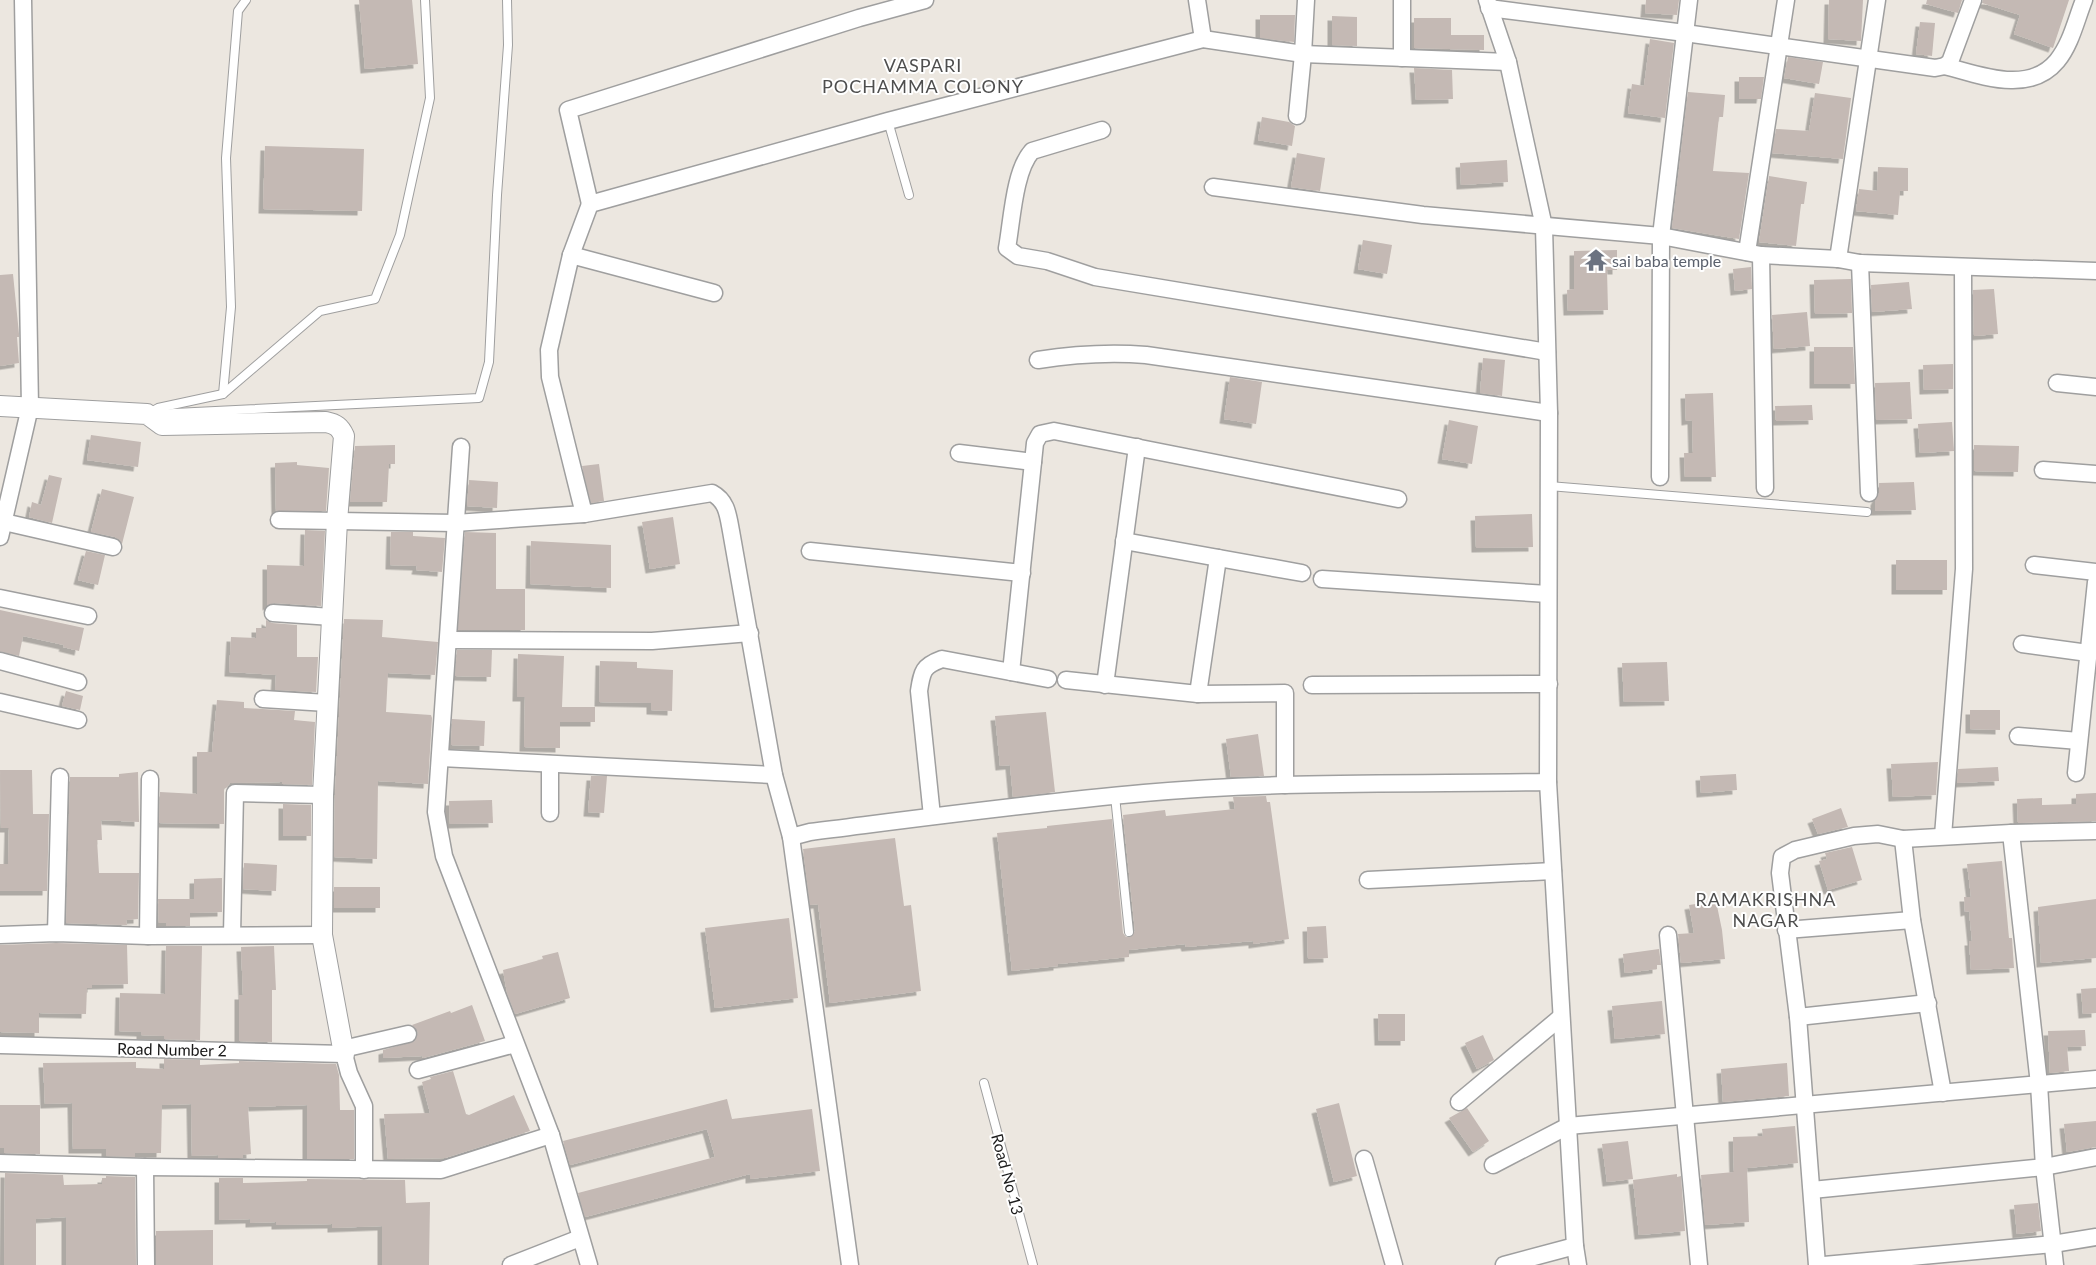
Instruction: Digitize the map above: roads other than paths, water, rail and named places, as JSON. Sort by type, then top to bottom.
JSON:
[{"type":"street","points":[[23,0],[30,407],[1,529],[113,547]]},
{"type":"street","points":[[584,514],[550,377],[549,350],[571,255],[590,204],[568,110],[850,21],[925,0]]},
{"type":"street","points":[[1197,0],[1203,39]]},
{"type":"street","points":[[1298,116],[1306,0]]},
{"type":"street","points":[[1402,0],[1402,58]]},
{"type":"street","points":[[1660,477],[1661,236],[1689,0]]},
{"type":"street","points":[[1765,488],[1754,253],[1786,0]]},
{"type":"street","points":[[1838,259],[1877,0]]},
{"type":"street","points":[[1578,1265],[1575,1246],[1548,782],[1550,486],[1544,227],[1508,62],[1488,4],[1935,68],[1950,62],[1955,54],[1973,0]]},
{"type":"street","points":[[1944,66],[1997,79],[2027,79],[2038,75],[2057,61],[2063,51],[2083,0],[2096,5]]},
{"type":"street","points":[[590,204],[888,121],[1203,39],[1303,54],[1508,62]]},
{"type":"street","points":[[1102,130],[1032,151],[1025,159],[1020,172],[1007,248],[1018,256],[1047,261],[1095,277],[1547,352]]},
{"type":"street","points":[[1213,187],[1423,215],[1661,236],[1754,253],[1838,259],[1860,264],[2096,271]]},
{"type":"street","points":[[571,255],[714,293]]},
{"type":"street","points":[[1860,264],[1869,493]]},
{"type":"street","points":[[1943,836],[1964,569],[1963,267]]},
{"type":"street","points":[[1038,360],[1075,354],[1108,352],[1146,355],[1549,413]]},
{"type":"street","points":[[2057,383],[2096,387]]},
{"type":"street","points":[[0,406],[147,414],[162,425],[326,422],[336,424],[344,436],[337,521],[323,795],[322,935],[349,1073],[364,1106],[364,1170]]},
{"type":"street","points":[[1011,672],[1033,462],[1037,436],[1045,432],[1054,431],[1398,499]]},
{"type":"street","points":[[461,448],[436,812],[444,856],[551,1135],[589,1265]]},
{"type":"street","points":[[1105,685],[1137,448]]},
{"type":"street","points":[[959,453],[1033,462]]},
{"type":"street","points":[[2043,470],[2096,474]]},
{"type":"street","points":[[278,520],[455,523],[584,514],[712,493],[720,497],[726,506],[730,523],[774,775],[791,837],[850,1265]]},
{"type":"street","points":[[1124,541],[1302,573]]},
{"type":"street","points":[[810,551],[1022,572]]},
{"type":"street","points":[[1198,694],[1218,558]]},
{"type":"street","points":[[2034,565],[2096,572]]},
{"type":"street","points":[[1322,579],[1548,594]]},
{"type":"street","points":[[2076,773],[2096,582]]},
{"type":"street","points":[[0,598],[88,616]]},
{"type":"street","points":[[273,613],[332,616]]},
{"type":"street","points":[[448,640],[652,641],[750,633]]},
{"type":"street","points":[[2022,644],[2088,654]]},
{"type":"street","points":[[932,816],[919,691],[922,674],[928,664],[942,659],[1048,679]]},
{"type":"street","points":[[0,661],[78,682]]},
{"type":"street","points":[[1066,680],[1198,694],[1285,693],[1285,785]]},
{"type":"street","points":[[1312,685],[1549,684]]},
{"type":"street","points":[[263,699],[328,703]]},
{"type":"street","points":[[0,702],[78,720]]},
{"type":"street","points":[[2018,736],[2079,741]]},
{"type":"street","points":[[440,758],[774,775]]},
{"type":"street","points":[[550,764],[550,813]]},
{"type":"street","points":[[56,933],[60,777]]},
{"type":"street","points":[[148,936],[150,779]]},
{"type":"street","points":[[791,837],[810,832],[932,816],[1115,796],[1285,785],[1548,782]]},
{"type":"street","points":[[232,936],[235,793],[323,795]]},
{"type":"street","points":[[1817,1265],[1798,1017],[1780,873],[1782,857],[1788,852],[1854,836],[1878,834],[1903,839],[2096,831]]},
{"type":"street","points":[[2011,834],[2039,1084],[2044,1167],[2054,1265]]},
{"type":"street","points":[[1903,839],[1912,920],[1943,1093]]},
{"type":"street","points":[[1368,880],[1553,871]]},
{"type":"street","points":[[1786,930],[1912,920]]},
{"type":"street","points":[[0,935],[56,933],[148,936],[322,935]]},
{"type":"street","points":[[1668,935],[1699,1265]]},
{"type":"street","points":[[1798,1017],[1928,1003]]},
{"type":"street","points":[[1459,1102],[1561,1017]]},
{"type":"street","name":"Road Number 2","points":[[0,1045],[344,1051],[408,1034]]},
{"type":"street","points":[[418,1070],[515,1044]]},
{"type":"street","points":[[1493,1165],[1568,1126],[2096,1079]]},
{"type":"street","points":[[0,1163],[145,1167],[441,1170],[551,1135]]},
{"type":"street","points":[[1812,1190],[2044,1167],[2096,1157]]},
{"type":"street","points":[[1364,1159],[1394,1265]]},
{"type":"street","points":[[145,1167],[146,1265]]},
{"type":"street","points":[[1824,1265],[1958,1259],[2096,1237]]},
{"type":"street","points":[[511,1265],[580,1238]]},
{"type":"street","points":[[1504,1265],[1575,1246]]},
{"type":"lane","points":[[224,394],[231,307],[226,158],[238,12],[246,0]]},
{"type":"lane","points":[[147,414],[158,408],[224,394],[320,311],[375,299],[400,235],[430,98],[425,0]]},
{"type":"lane","points":[[147,414],[479,398],[489,362],[497,194],[508,46],[507,0]]},
{"type":"lane","points":[[888,121],[910,195]]},
{"type":"lane","points":[[1550,486],[1867,512]]},
{"type":"lane","points":[[1115,796],[1129,932]]},
{"type":"lane","name":"Road No 13","points":[[984,1083],[1033,1265]]},
{"type":"place","name":"sai baba temple","points":[[1596,260]]},
{"type":"district","name":"VASPARI POCHAMMA COLONY","points":[[923,75]]},
{"type":"district","name":"RAMAKRISHNA NAGAR","points":[[1766,910]]}]
